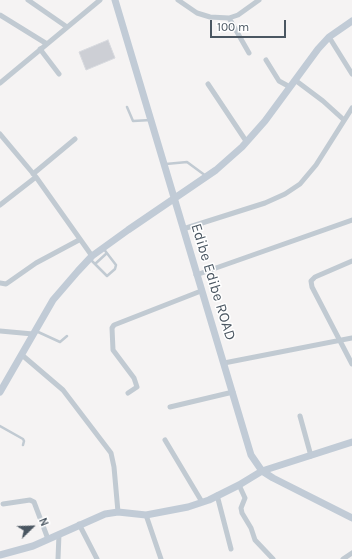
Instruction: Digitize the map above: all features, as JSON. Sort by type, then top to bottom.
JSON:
[{"type":"street","points":[[28,0],[67,27]]},
{"type":"street","points":[[0,82],[100,0]]},
{"type":"street","name":"Edibe Edibe ROAD","points":[[115,0],[251,455],[262,471],[352,518]]},
{"type":"street","points":[[178,0],[197,13],[210,17],[229,18],[238,15],[259,0]]},
{"type":"street","points":[[0,15],[47,44]]},
{"type":"street","points":[[229,18],[249,53]]},
{"type":"street","points":[[0,392],[34,332],[64,286],[92,260],[174,198],[207,176],[246,142],[265,121],[329,37],[352,21]]},
{"type":"street","points":[[329,37],[352,74]]},
{"type":"street","points":[[40,49],[59,74]]},
{"type":"street","points":[[266,60],[279,80],[290,87]]},
{"type":"street","points":[[295,80],[323,101],[344,120]]},
{"type":"street","points":[[208,84],[246,142]]},
{"type":"street","points":[[183,229],[265,203],[285,194],[300,184],[316,165],[352,108]]},
{"type":"street","points":[[1,137],[35,176],[92,260]]},
{"type":"street","points":[[0,205],[35,176],[75,139]]},
{"type":"street","points":[[196,275],[352,220]]},
{"type":"street","points":[[0,283],[6,284],[36,263],[79,240]]},
{"type":"street","points":[[352,261],[315,277],[311,281],[312,287],[352,364]]},
{"type":"street","points":[[128,393],[137,387],[134,378],[113,350],[112,328],[114,325],[201,291]]},
{"type":"street","points":[[0,331],[34,332]]},
{"type":"street","points":[[224,363],[352,338]]},
{"type":"street","points":[[22,355],[63,390],[111,453],[114,467],[118,512]]},
{"type":"street","points":[[170,407],[233,392]]},
{"type":"street","points":[[300,416],[311,456]]},
{"type":"street","points":[[165,440],[202,502]]},
{"type":"street","points":[[0,555],[33,546],[79,524],[105,514],[118,512],[146,515],[202,502],[239,485],[262,471],[352,442]]},
{"type":"street","points":[[239,485],[244,498],[241,508],[242,513],[251,528],[255,540],[273,559]]},
{"type":"street","points":[[217,495],[231,549]]},
{"type":"street","points":[[3,504],[30,500],[34,502],[48,539]]},
{"type":"street","points":[[146,515],[160,559]]},
{"type":"street","points":[[79,524],[97,559]]},
{"type":"street","points":[[58,559],[59,534]]},
{"type":"street","points":[[343,559],[352,553]]},
{"type":"lane","points":[[127,107],[133,121],[151,120]]},
{"type":"lane","points":[[164,164],[187,162],[207,176]]},
{"type":"lane","points":[[92,260],[107,276],[115,269],[116,265],[105,251]]},
{"type":"lane","points":[[34,332],[60,342],[68,336]]},
{"type":"lane","points":[[0,426],[23,439],[23,445]]},
{"type":"building","points":[[108,40],[115,58],[86,70],[79,52]]}]
